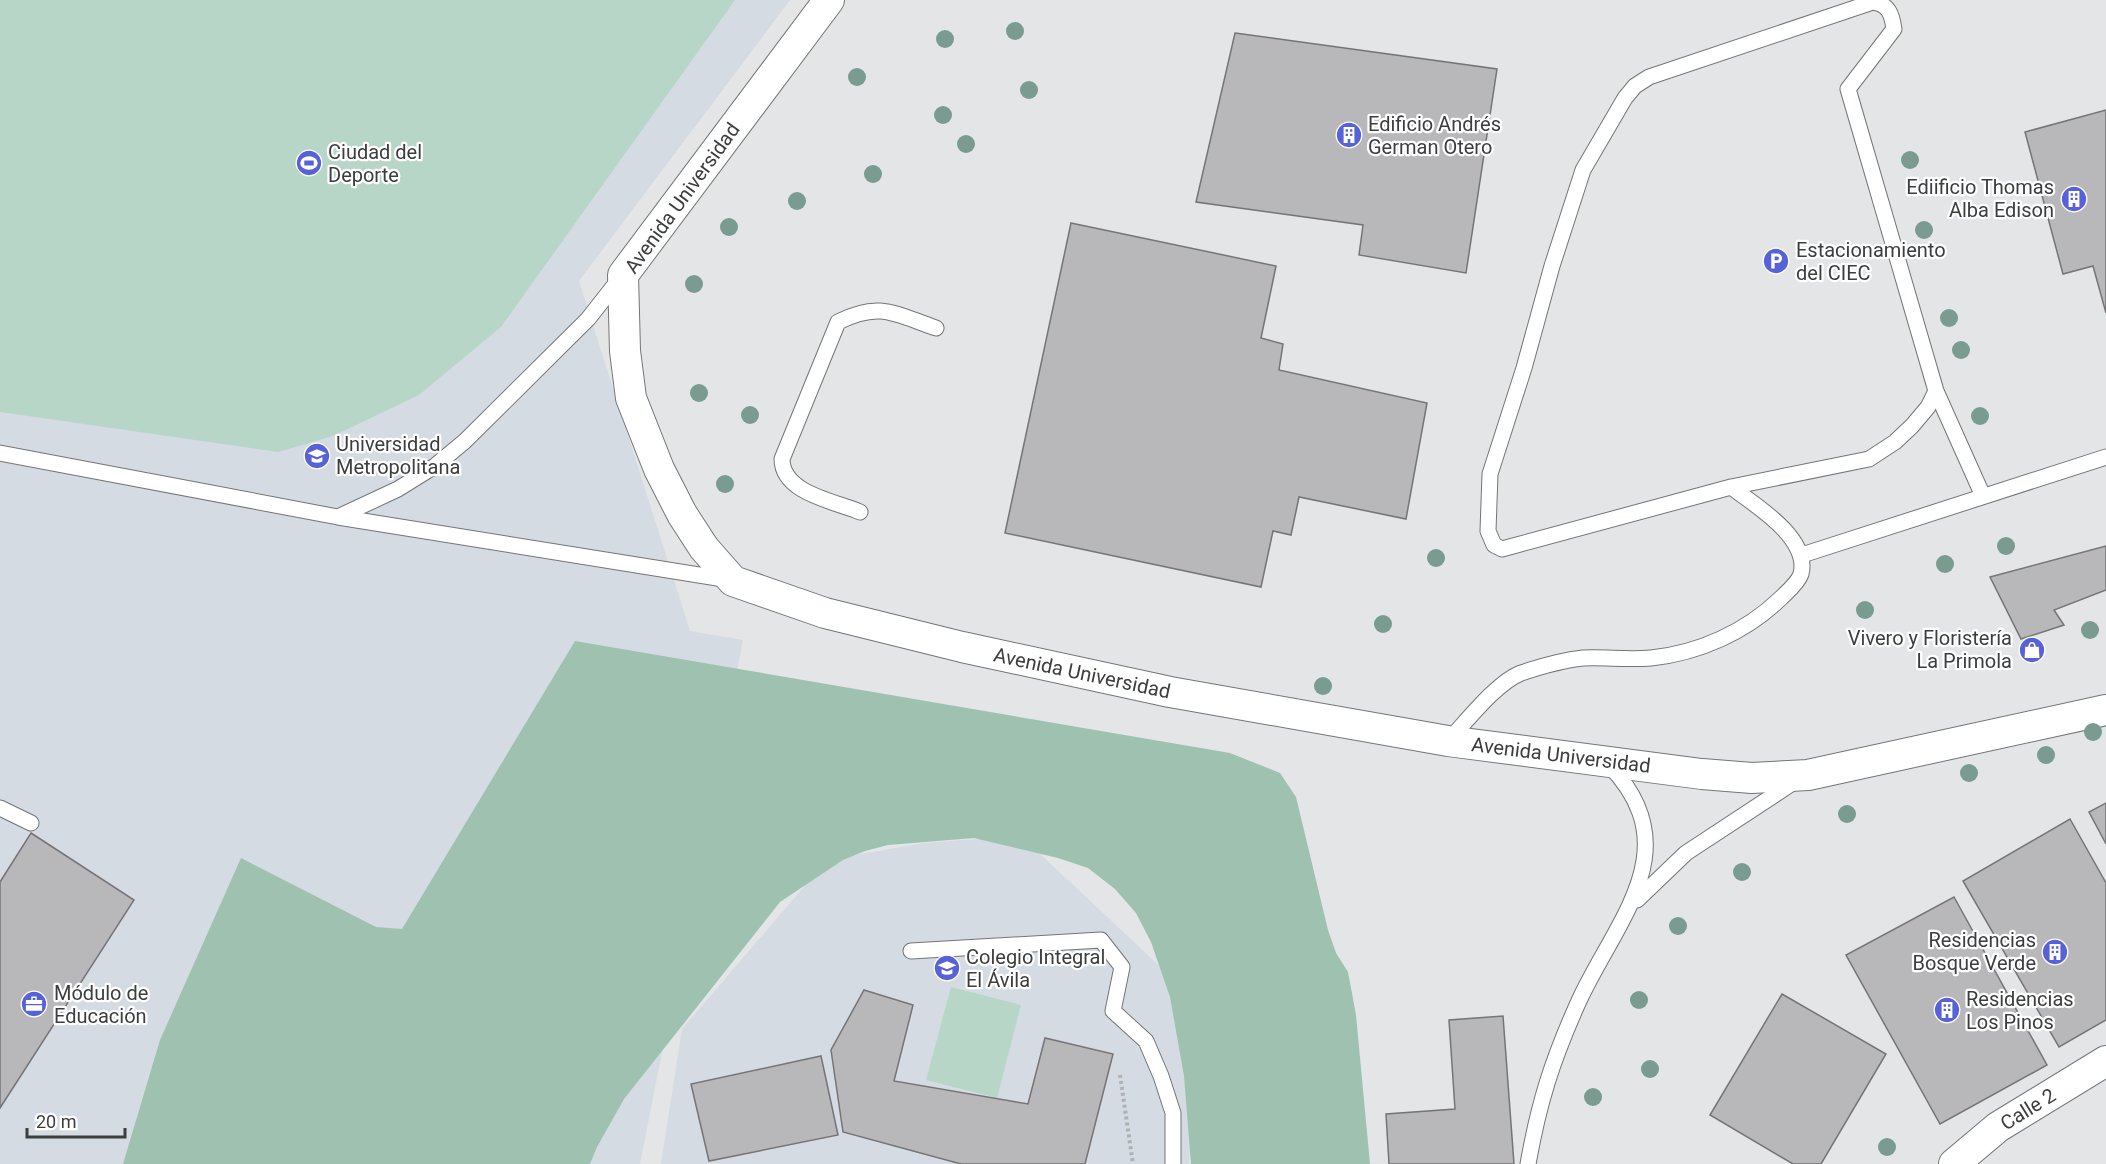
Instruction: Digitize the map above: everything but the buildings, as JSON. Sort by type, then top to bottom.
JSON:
[{"type":"street","name":"Avenida Universidad","points":[[829,0],[623,275],[625,351],[631,398],[659,469],[682,514],[704,548],[733,581],[825,613],[962,647],[1170,692],[1448,741],[1702,774],[1752,778],[1808,775],[2106,710]]},
{"type":"street","name":"Calle 2","points":[[1954,1164],[1998,1126],[2106,1061]]},
{"type":"lane","points":[[1936,391],[1928,407],[1912,426],[1895,442],[1869,459],[1731,487],[1502,549],[1494,545],[1488,531],[1490,474],[1582,170],[1625,98],[1635,86],[1649,77],[1873,2],[1887,7],[1893,16],[1894,29],[1848,89],[1936,391],[1983,496]]},
{"type":"lane","points":[[338,518],[398,489],[435,465],[465,441],[588,319],[623,275]]},
{"type":"lane","points":[[860,512],[793,485],[782,468],[782,459],[838,322],[868,310],[884,310],[936,328]]},
{"type":"lane","points":[[0,453],[338,518],[733,581]]},
{"type":"lane","points":[[1802,555],[2106,457]]},
{"type":"lane","points":[[1448,741],[1493,694],[1519,674],[1581,658],[1621,659],[1670,655],[1706,645],[1739,630],[1767,612],[1801,575],[1802,555],[1779,524],[1731,487]]},
{"type":"lane","points":[[1528,1164],[1538,1106],[1557,1051],[1591,974],[1630,906],[1642,876],[1646,848],[1643,823],[1622,778],[1605,760]]},
{"type":"lane","points":[[1630,906],[1658,876],[1686,853],[1759,802],[1808,775]]},
{"type":"lane","points":[[0,808],[31,823]]},
{"type":"lane","points":[[911,951],[1101,940],[1122,967],[1113,1011],[1146,1041],[1173,1113],[1173,1164]]},
{"type":"path","points":[[1120,1075],[1133,1164]]},
{"type":"shaded area","name":"Universidad Metropolitana","points":[[0,0],[790,0],[579,281],[690,631],[743,640],[640,1164],[0,1164]]},
{"type":"shaded area","name":"Colegio Integral El Ávila","points":[[1021,836],[1200,1004],[1189,1164],[661,1164],[682,1029],[827,860],[924,843]]},
{"type":"green space","name":"Ciudad del Deporte","points":[[0,0],[735,0],[501,327],[419,395],[333,436],[278,452],[0,412]]},
{"type":"green space","points":[[575,641],[1230,753],[1280,773],[1296,797],[1328,930],[1336,953],[1348,972],[1356,1015],[1370,1164],[1191,1164],[1184,1076],[1170,997],[1151,942],[1136,913],[1115,889],[1088,868],[1058,858],[974,838],[888,845],[865,851],[843,860],[780,902],[624,1099],[590,1164],[123,1164],[160,1040],[241,858],[376,927],[402,929]]},
{"type":"green space","points":[[951,987],[1021,1005],[997,1098],[926,1080]]},
{"type":"place","name":"Edificio Andrés German Otero","points":[[1349,135]]},
{"type":"place","name":"Ciudad del Deporte","points":[[309,163]]},
{"type":"place","name":"Ediificio Thomas Alba Edison","points":[[2074,199]]},
{"type":"place","name":"Estacionamiento del CIEC","points":[[1776,261]]},
{"type":"place","name":"Universidad Metropolitana","points":[[317,456]]},
{"type":"place","name":"Vivero y Floristería La Primola","points":[[2032,650]]},
{"type":"place","name":"Residencias Bosque Verde","points":[[2055,952]]},
{"type":"place","name":"Colegio Integral El Ávila","points":[[947,968]]},
{"type":"place","name":"Módulo de Educación","points":[[34,1004]]},
{"type":"place","name":"Residencias Los Pinos","points":[[1947,1010]]}]
